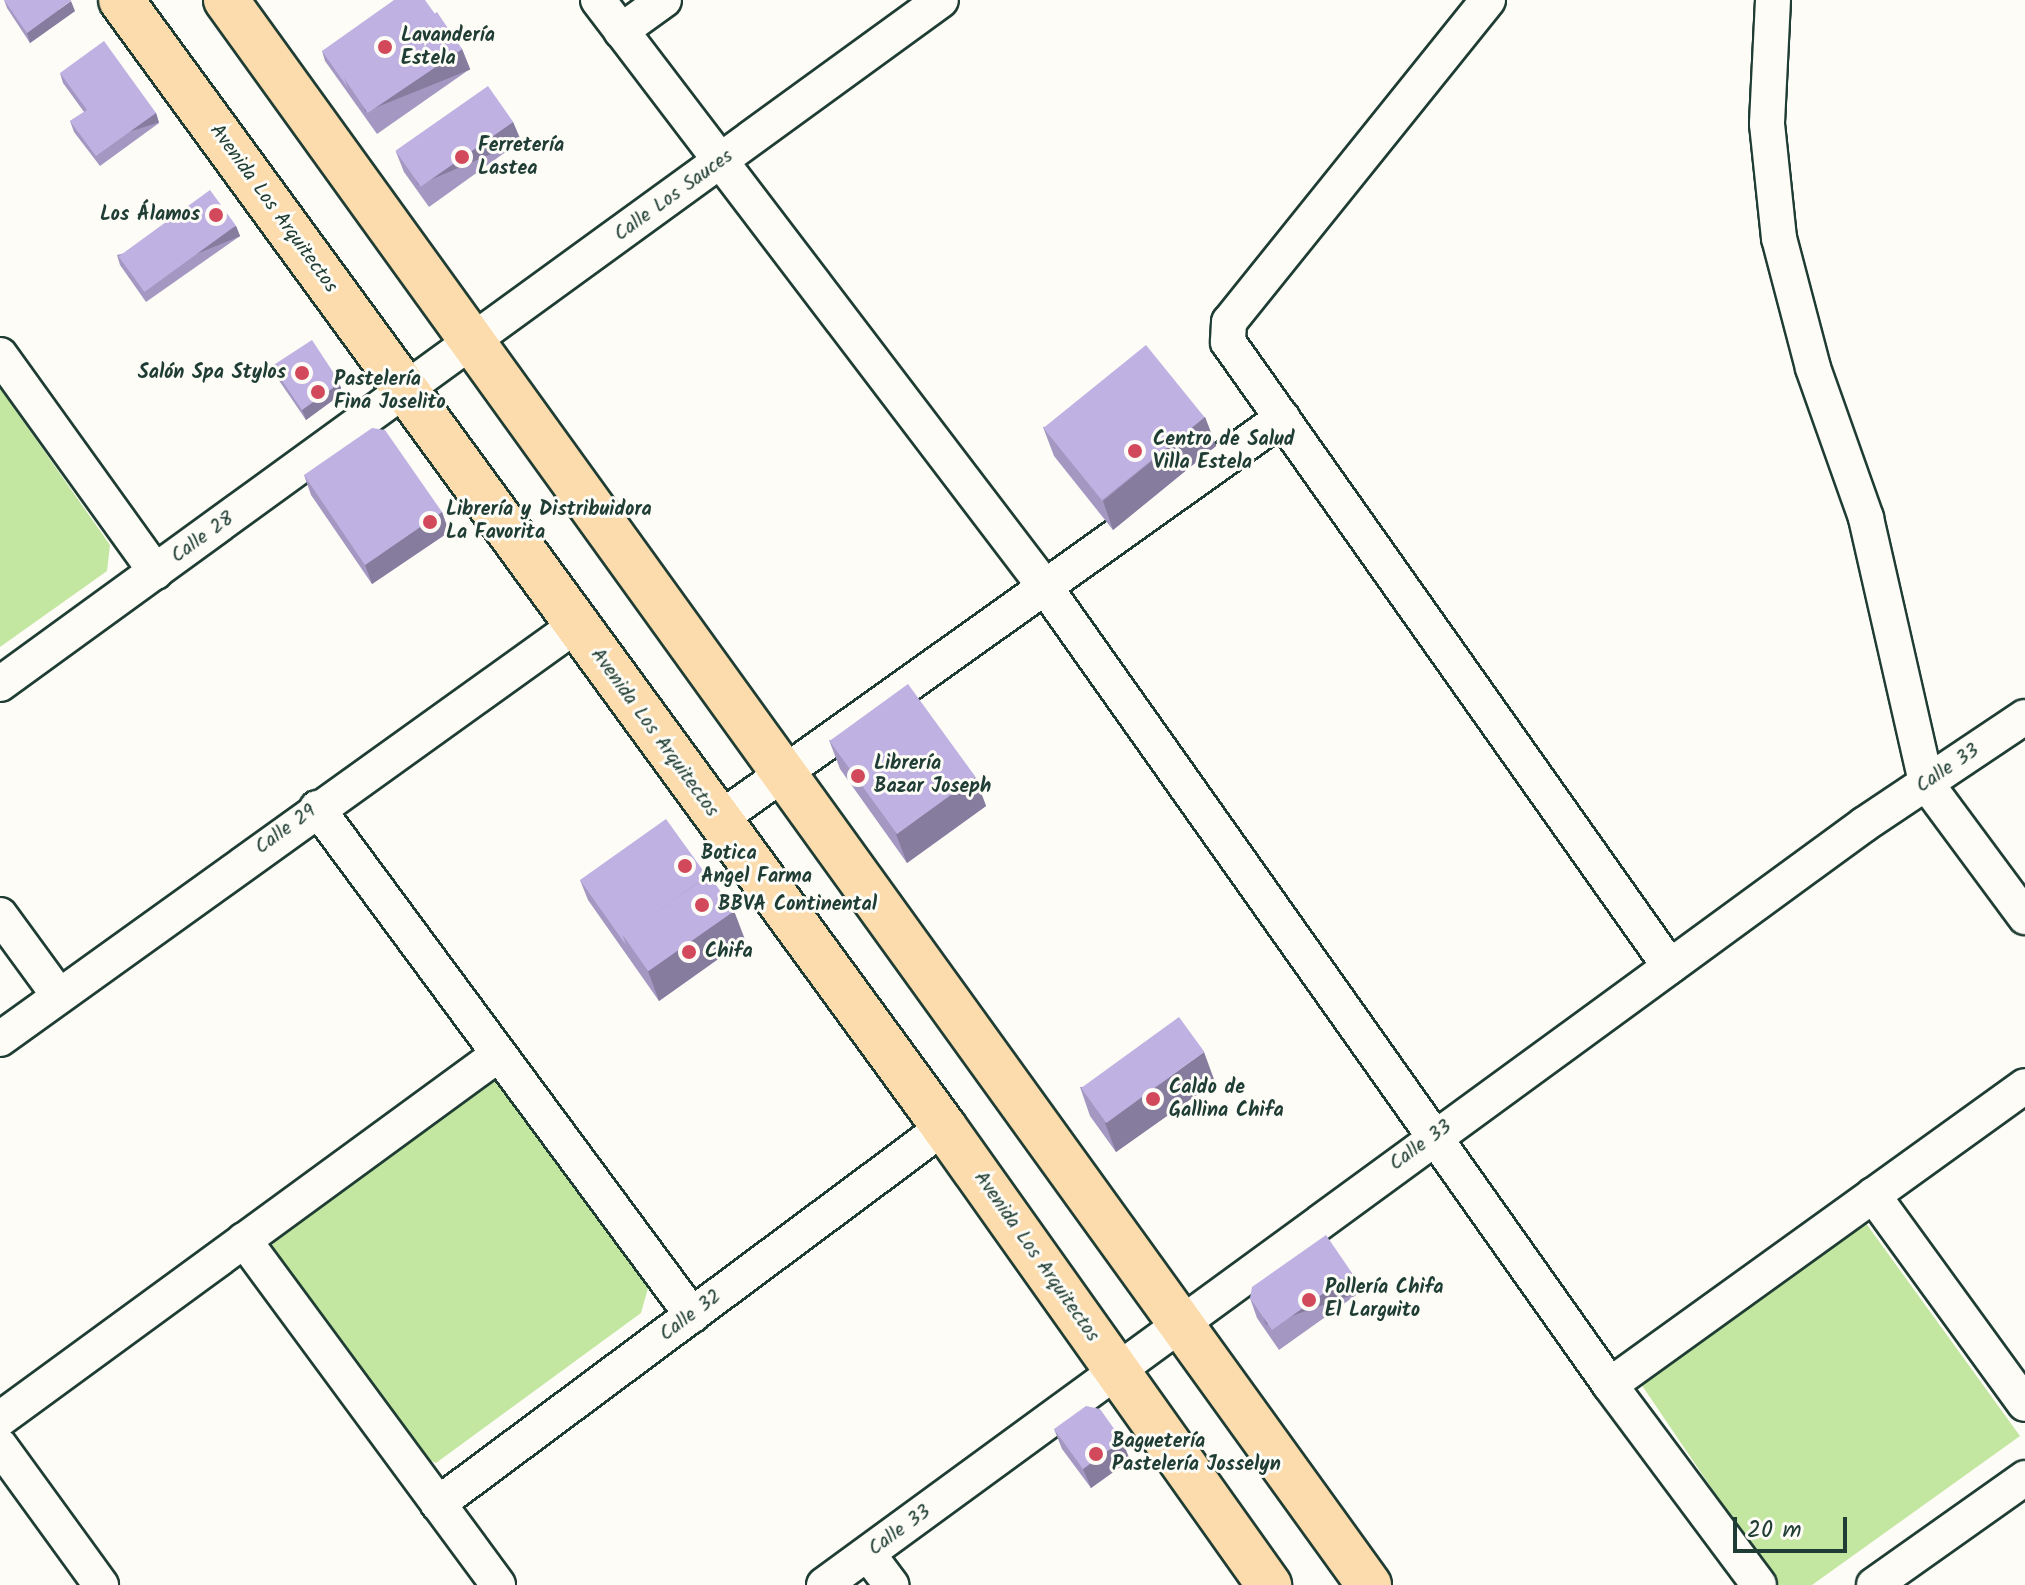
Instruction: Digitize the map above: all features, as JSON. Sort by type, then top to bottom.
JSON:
[{"type":"main road","name":"Avenida Los Arquitectos","points":[[121,0],[575,626],[944,1127],[1269,1585]]},
{"type":"main road","points":[[226,0],[1369,1585]]},
{"type":"street","points":[[598,0],[1045,587],[1433,1138],[1610,1385],[1759,1585]]},
{"type":"street","points":[[621,31],[664,0]]},
{"type":"street","name":"Calle Los Sauces","points":[[406,393],[941,0]]},
{"type":"street","points":[[1488,0],[1229,322],[1228,342],[1670,967]]},
{"type":"street","points":[[1773,0],[1767,124],[1779,238],[1813,368],[1866,518],[1926,783],[2025,917]]},
{"type":"street","points":[[0,355],[156,572]]},
{"type":"street","name":"Calle 28","points":[[0,684],[406,393]]},
{"type":"street","points":[[718,820],[1282,418]]},
{"type":"street","name":"Calle 29","points":[[0,1039],[317,808],[575,626]]},
{"type":"street","name":"Calle 33","points":[[824,1585],[1433,1138],[1926,783],[2025,717]]},
{"type":"street","points":[[317,808],[692,1315]]},
{"type":"street","points":[[0,915],[59,996]]},
{"type":"street","points":[[0,1419],[499,1054]]},
{"type":"street","points":[[1610,1385],[2025,1086]]},
{"type":"street","name":"Calle 32","points":[[438,1504],[944,1127]]},
{"type":"street","points":[[1873,1195],[2025,1404]]},
{"type":"street","points":[[244,1240],[498,1585]]},
{"type":"street","points":[[0,1446],[101,1585]]},
{"type":"street","points":[[1874,1585],[2025,1478]]},
{"type":"street","points":[[868,1554],[891,1585]]},
{"type":"green space","points":[[0,388],[110,545],[107,571],[0,647]]},
{"type":"green space","points":[[485,1075],[502,1081],[648,1288],[641,1313],[436,1463],[419,1455],[271,1252],[276,1227]]},
{"type":"green space","points":[[1860,1215],[2020,1436],[1812,1585],[1777,1585],[1639,1381]]},
{"type":"building","points":[[4,0],[71,0],[71,1],[27,33]]},
{"type":"building","points":[[394,0],[425,0],[435,14],[344,78],[348,88],[322,51]]},
{"type":"building","points":[[437,12],[462,49],[368,113],[342,76]]},
{"type":"building","points":[[104,41],[156,113],[96,156],[70,121],[87,110],[60,73]]},
{"type":"building","points":[[488,86],[513,122],[421,187],[395,151]]},
{"type":"building","points":[[210,190],[236,226],[144,292],[119,256]]},
{"type":"building","points":[[312,340],[337,378],[333,388],[302,410],[272,366]]},
{"type":"building","name":"Centro de Salud Villa Estela","points":[[1146,345],[1205,417],[1102,500],[1043,428]]},
{"type":"building","points":[[372,428],[385,430],[442,512],[365,565],[304,475]]},
{"type":"building","points":[[908,684],[976,777],[897,834],[830,741]]},
{"type":"building","points":[[666,819],[707,876],[623,936],[626,945],[580,880]]},
{"type":"building","points":[[709,875],[734,911],[648,971],[623,935]]},
{"type":"building","points":[[1179,1017],[1204,1052],[1106,1123],[1081,1088]]},
{"type":"building","points":[[1326,1235],[1352,1273],[1272,1330],[1250,1298],[1252,1287]]},
{"type":"building","points":[[1086,1406],[1100,1409],[1122,1440],[1083,1469],[1054,1429]]},
{"type":"place","name":"Lavandería Estela","points":[[385,47]]},
{"type":"place","name":"Ferretería Lastea","points":[[462,157]]},
{"type":"place","name":"Los Álamos","points":[[216,215]]},
{"type":"place","name":"Salón Spa Stylos","points":[[302,373]]},
{"type":"place","name":"Pastelería Fina Joselito","points":[[318,392]]},
{"type":"place","name":"Centro de Salud Villa Estela","points":[[1135,451]]},
{"type":"place","name":"Librería y Distribuidora La Favorita","points":[[430,522]]},
{"type":"place","name":"Librería Bazar Joseph","points":[[858,776]]},
{"type":"place","name":"Botica Angel Farma","points":[[685,866]]},
{"type":"place","name":"BBVA Continental","points":[[702,905]]},
{"type":"place","name":"Chifa","points":[[689,952]]},
{"type":"place","name":"Caldo de Gallina Chifa","points":[[1153,1099]]},
{"type":"place","name":"Pollería Chifa El Larguito","points":[[1309,1300]]},
{"type":"place","name":"Baguetería Pastelería Josselyn","points":[[1096,1454]]}]
